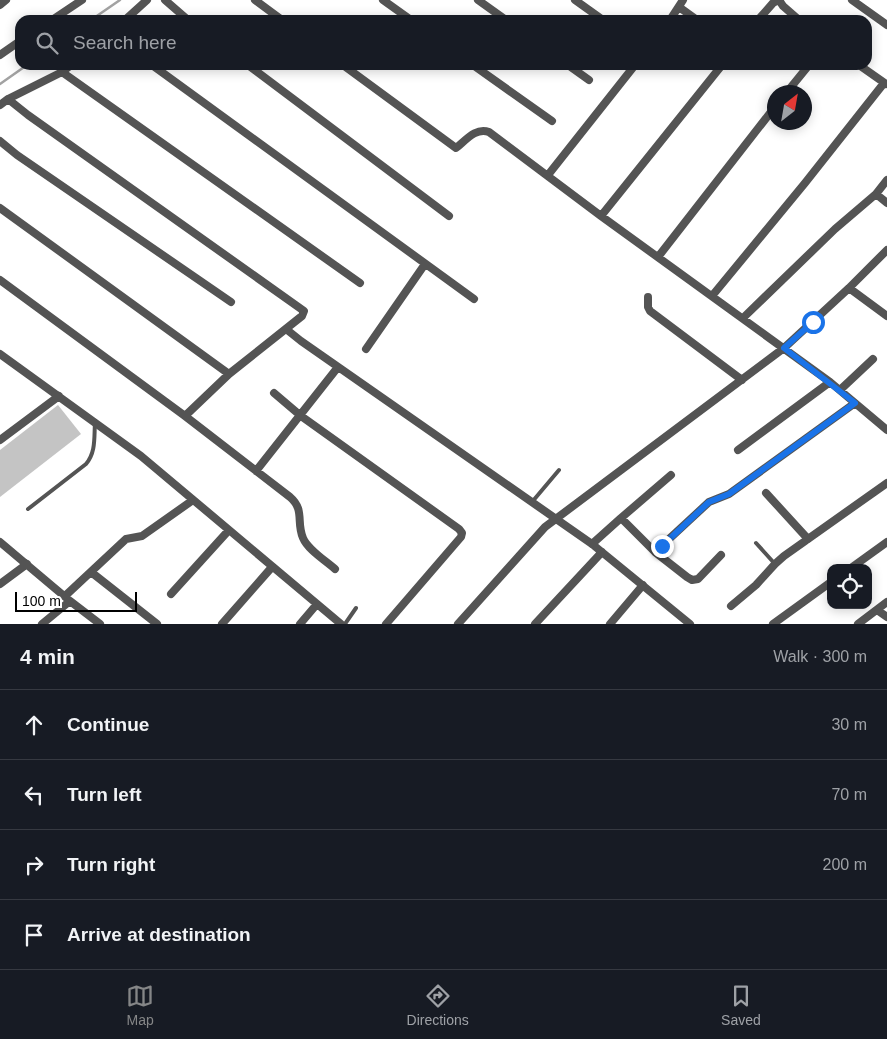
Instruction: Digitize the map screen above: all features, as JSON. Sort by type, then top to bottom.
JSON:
[{"type":"street","points":[[0,5],[6,0]]},
{"type":"street","points":[[60,15],[82,0]]},
{"type":"street","points":[[130,15],[147,0]]},
{"type":"street","points":[[165,0],[182,15]]},
{"type":"street","points":[[255,0],[275,15]]},
{"type":"street","points":[[383,0],[404,15]]},
{"type":"street","points":[[478,0],[499,15]]},
{"type":"street","points":[[575,0],[596,15]]},
{"type":"street","points":[[762,15],[778,0],[794,15]]},
{"type":"street","points":[[852,0],[887,25]]},
{"type":"street","points":[[673,15],[681,4],[692,15]]},
{"type":"street","points":[[0,55],[15,45]]},
{"type":"street","points":[[0,105],[64,70]]},
{"type":"street","points":[[159,70],[474,299]]},
{"type":"street","points":[[255,70],[449,216]]},
{"type":"street","points":[[350,70],[456,148],[478,130],[489,132],[601,216],[830,382],[887,430]]},
{"type":"street","points":[[480,70],[552,121]]},
{"type":"street","points":[[575,70],[589,80]]},
{"type":"street","points":[[548,176],[631,70]]},
{"type":"street","points":[[601,216],[718,70]]},
{"type":"street","points":[[792,85],[804,70]]},
{"type":"street","points":[[712,296],[885,84],[866,70]]},
{"type":"street","points":[[62,72],[360,283]]},
{"type":"street","points":[[8,99],[36,121],[304,311],[302,316],[229,374],[185,416]]},
{"type":"street","points":[[658,257],[767,117]]},
{"type":"street","points":[[0,142],[230,302]]},
{"type":"street","points":[[743,318],[835,229],[876,194],[887,180]]},
{"type":"street","points":[[876,194],[887,203]]},
{"type":"street","points":[[0,208],[229,374]]},
{"type":"street","points":[[458,624],[533,539],[555,519],[784,348],[887,250]]},
{"type":"street","points":[[366,349],[425,264]]},
{"type":"street","points":[[0,280],[185,416],[296,502],[299,509],[302,537],[334,569]]},
{"type":"street","points":[[849,288],[887,316]]},
{"type":"street","points":[[648,298],[650,310],[742,380]]},
{"type":"street","points":[[286,329],[592,544],[690,624]]},
{"type":"street","points":[[0,354],[141,456],[272,567],[343,624]]},
{"type":"street","points":[[840,390],[873,359]]},
{"type":"street","points":[[256,471],[338,367]]},
{"type":"street","points":[[738,450],[830,382]]},
{"type":"street","points":[[274,393],[301,416],[459,528],[462,533],[461,537],[386,624]]},
{"type":"street","points":[[0,440],[60,396]]},
{"type":"street","points":[[655,552],[709,502],[729,494],[855,403]]},
{"type":"street","points":[[0,429],[8,434]]},
{"type":"street","points":[[592,544],[671,475]]},
{"type":"street","points":[[731,606],[756,585],[775,564],[887,483]]},
{"type":"street","points":[[766,493],[808,539]]},
{"type":"street","points":[[42,624],[91,572],[126,539],[142,536],[193,500]]},
{"type":"street","points":[[621,518],[655,552],[692,580],[698,579],[722,555]]},
{"type":"street","points":[[171,594],[229,530]]},
{"type":"street","points":[[0,542],[100,624]]},
{"type":"street","points":[[857,564],[887,542]]},
{"type":"street","points":[[535,624],[602,552]]},
{"type":"street","points":[[0,584],[27,564]]},
{"type":"street","points":[[222,624],[272,567]]},
{"type":"street","points":[[91,572],[157,624]]},
{"type":"street","points":[[610,624],[643,585]]},
{"type":"street","points":[[773,624],[827,585]]},
{"type":"street","points":[[858,624],[887,602]]},
{"type":"street","points":[[300,624],[317,604]]},
{"type":"street","points":[[876,610],[887,617]]},
{"type":"lane","points":[[28,509],[86,464],[91,458],[95,440],[95,422]]},
{"type":"lane","points":[[532,502],[559,470]]},
{"type":"lane","points":[[756,543],[775,564]]},
{"type":"lane","points":[[343,624],[356,608]]},
{"type":"building","points":[[58,405],[81,434],[0,497],[0,450]]},
{"type":"waterway","points":[[98,15],[120,0]]},
{"type":"waterway","points":[[0,84],[20,70]]},
{"type":"route","points":[[662,546],[709,502],[729,494],[855,403],[784,348],[813,322]]}]
